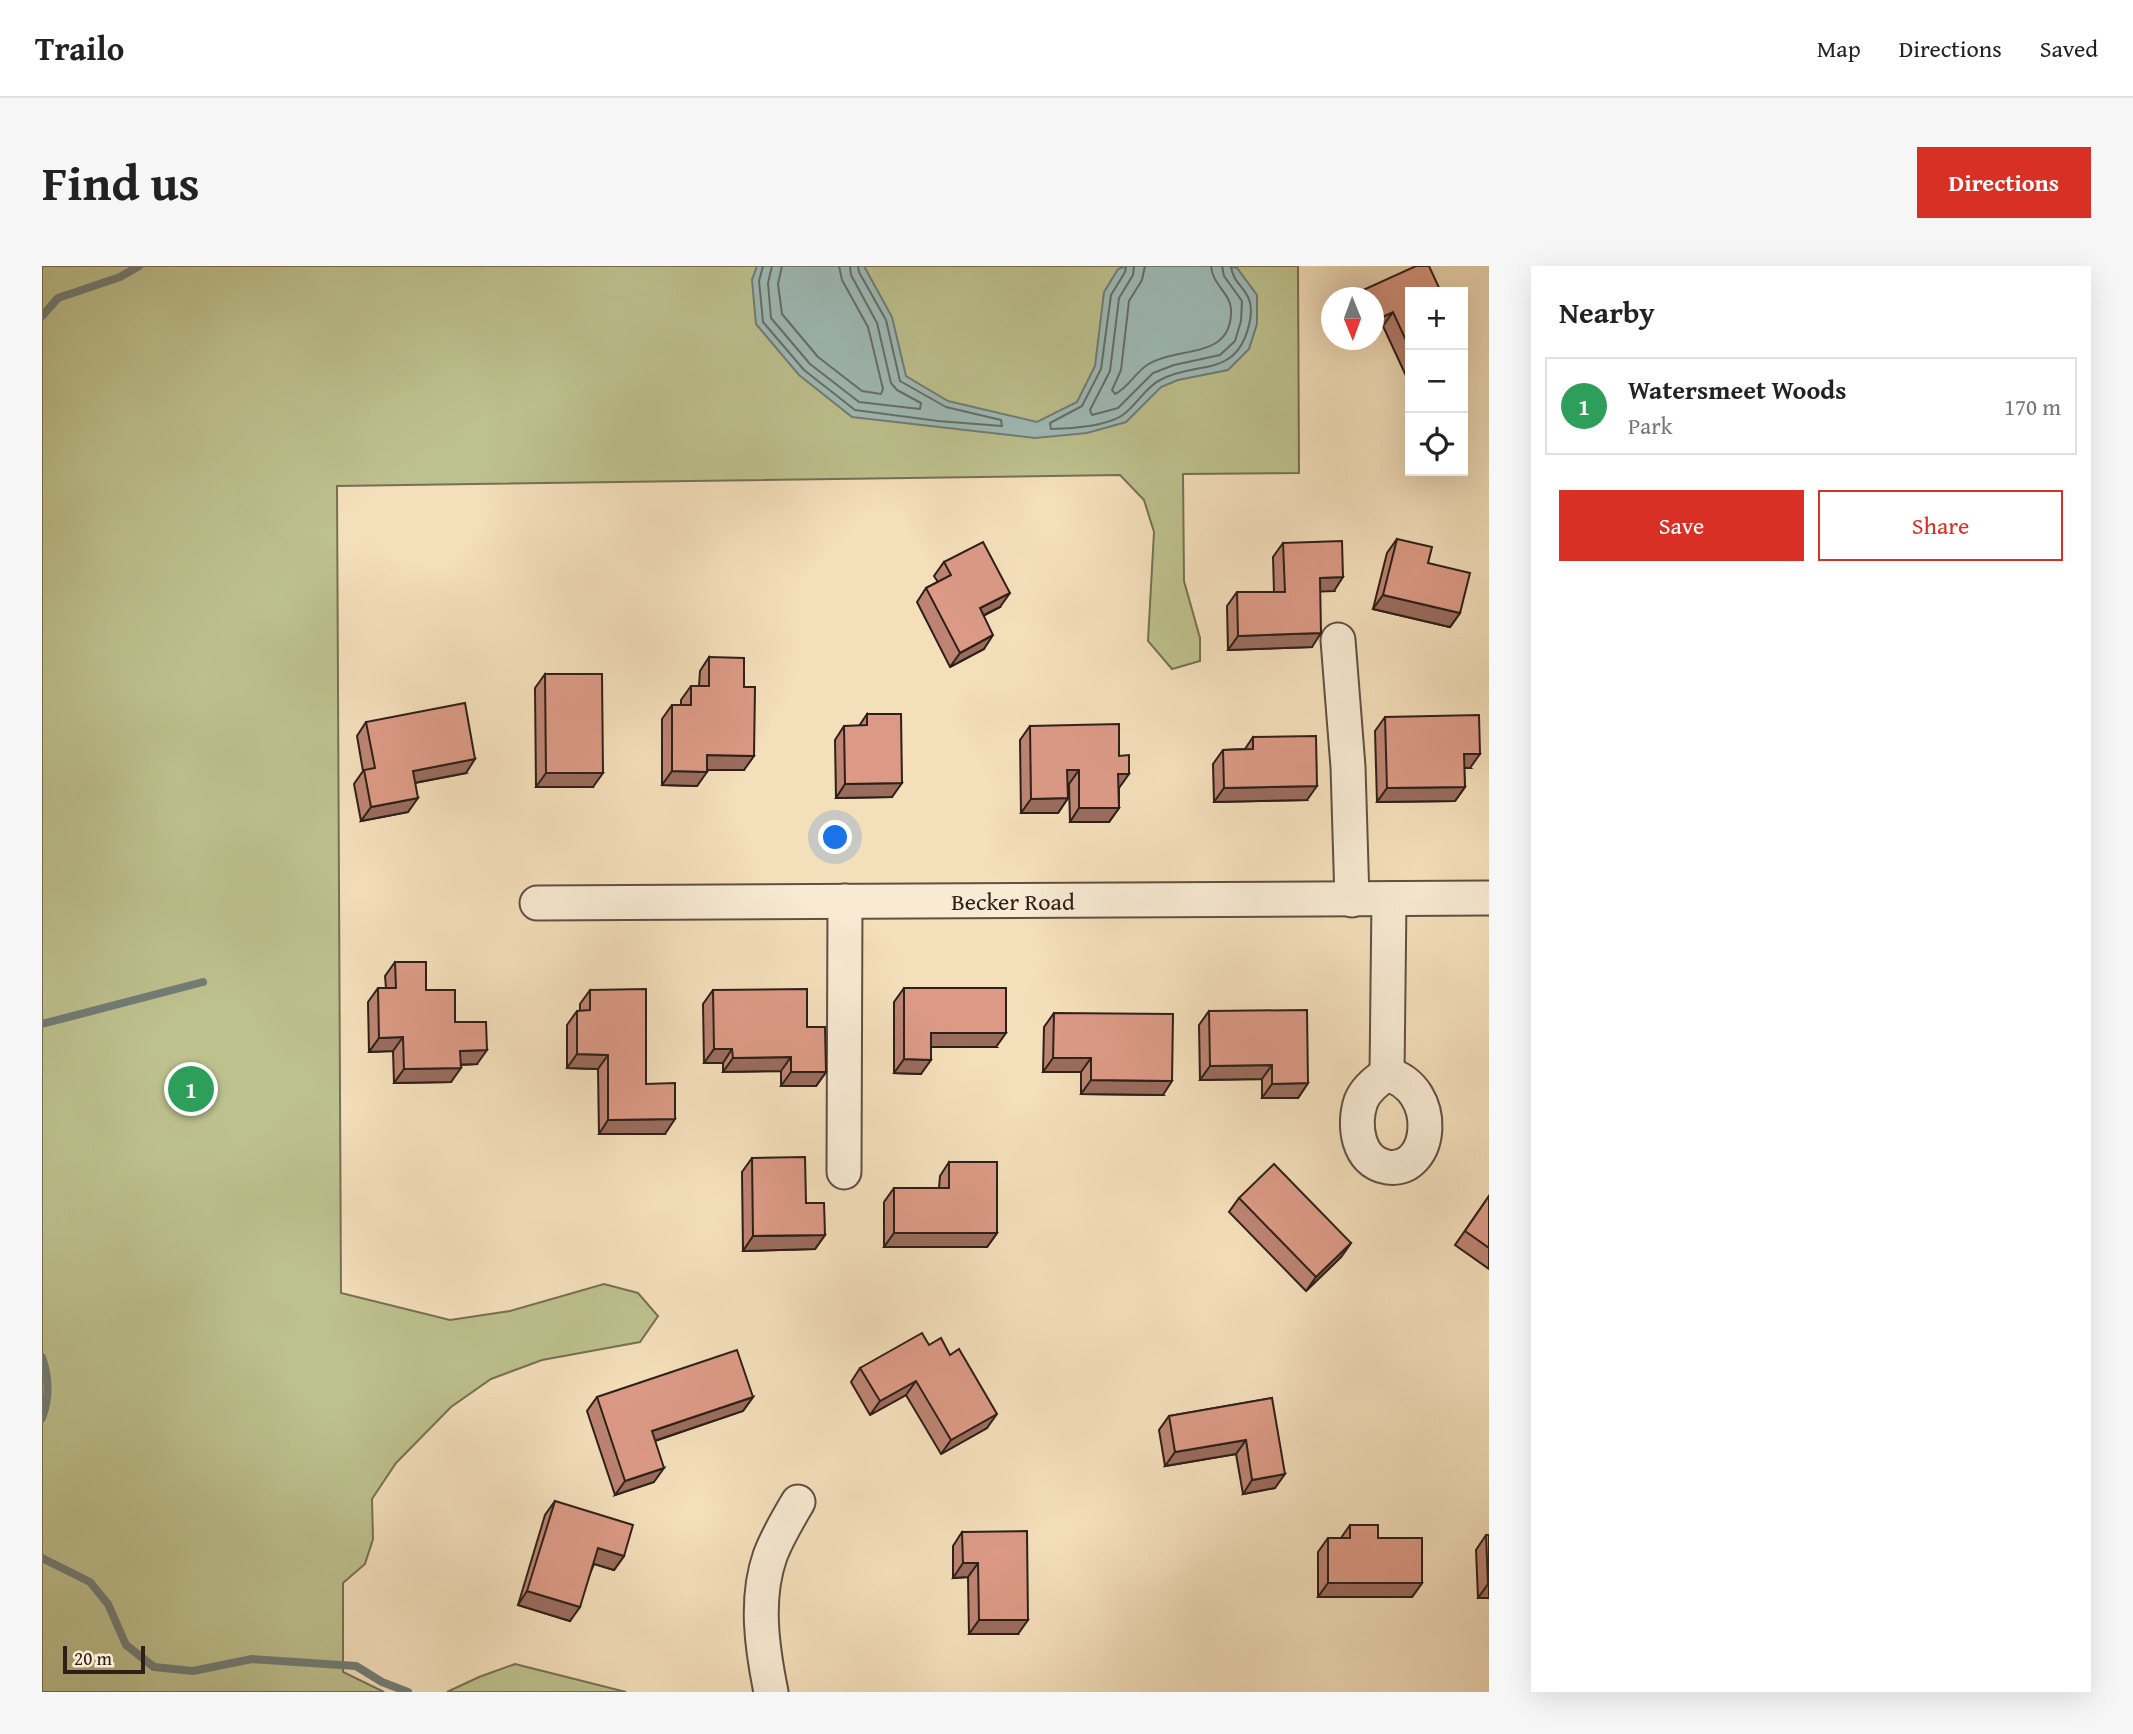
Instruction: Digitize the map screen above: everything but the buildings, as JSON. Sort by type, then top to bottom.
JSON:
[{"type":"street","points":[[1339,639],[1348,767],[1352,900]]},
{"type":"street","name":"Becker Road","points":[[537,903],[1489,898]]},
{"type":"street","points":[[1387,1074],[1389,899]]},
{"type":"street","points":[[844,1172],[845,901]]},
{"type":"street","points":[[771,1692],[763,1642],[763,1583],[771,1555],[798,1502]]},
{"type":"green space","points":[[42,266],[1298,266],[1299,473],[1183,474],[1184,581],[1200,638],[1200,661],[1172,669],[1148,641],[1154,532],[1144,500],[1120,475],[337,486],[341,1293],[450,1320],[510,1311],[604,1284],[638,1293],[658,1316],[640,1342],[542,1360],[491,1379],[451,1407],[396,1463],[372,1499],[373,1539],[365,1564],[343,1583],[343,1672],[384,1692],[42,1692]]},
{"type":"green space","points":[[515,1664],[626,1692],[447,1692]]},
{"type":"water","points":[[757,266],[864,266],[892,317],[906,376],[948,401],[1037,422],[1077,402],[1095,366],[1104,292],[1118,269],[1126,266],[1237,268],[1257,295],[1257,324],[1249,349],[1228,370],[1178,380],[1161,387],[1126,422],[1087,433],[1035,438],[852,417],[799,375],[756,324],[752,280]]},
{"type":"waterway","points":[[42,316],[58,298],[120,277],[139,266]]},
{"type":"waterway","points":[[42,1024],[203,982]]},
{"type":"waterway","points":[[42,1357],[48,1387],[42,1418]]},
{"type":"waterway","points":[[42,1558],[90,1582],[108,1604],[126,1645],[154,1667],[193,1671],[252,1659],[356,1666],[382,1682],[408,1692]]},
{"type":"place","name":"Watersmeet Woods","points":[[191,1089]]}]
